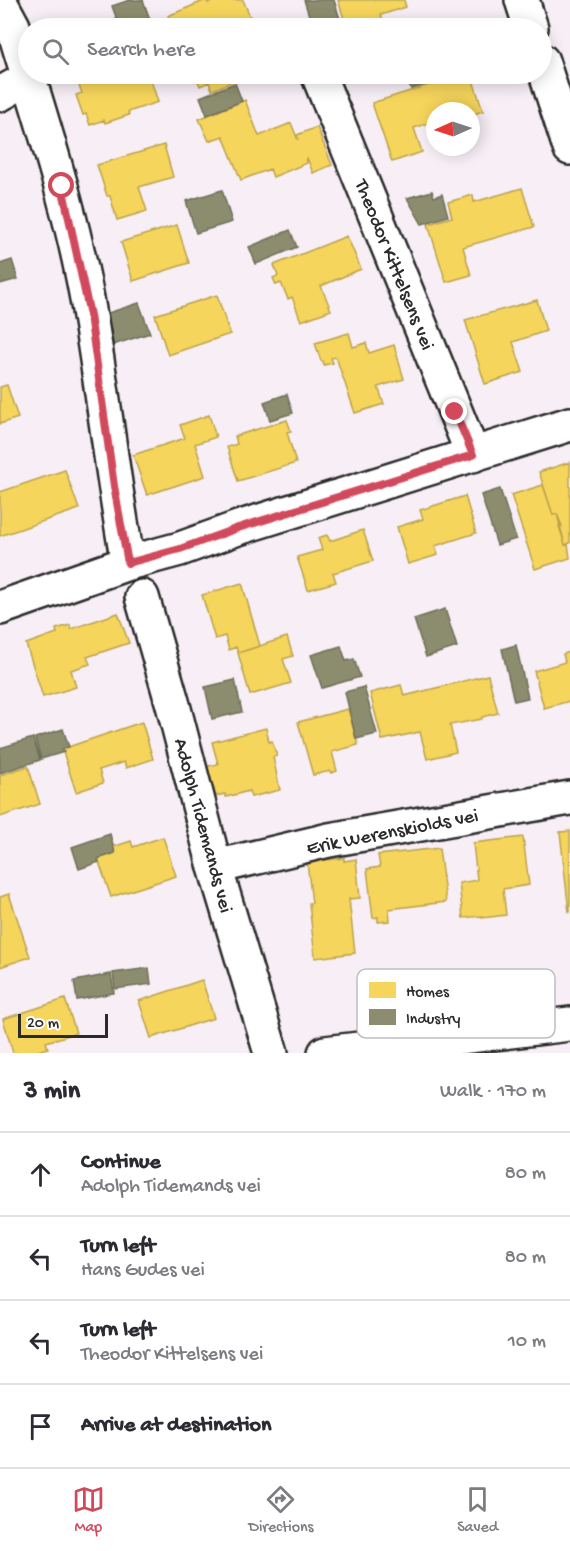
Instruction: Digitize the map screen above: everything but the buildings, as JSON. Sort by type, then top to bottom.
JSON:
[{"type":"street","points":[[522,0],[528,18]]},
{"type":"street","points":[[0,2],[13,26],[18,42]]},
{"type":"street","points":[[0,94],[18,84]]},
{"type":"street","points":[[31,84],[62,186],[90,315],[114,486],[128,563]]},
{"type":"street","name":"Theodor Kittelsens vei","points":[[322,84],[473,455]]},
{"type":"street","points":[[549,84],[570,148]]},
{"type":"street","points":[[0,608],[128,563],[180,549],[238,528],[570,424]]},
{"type":"street","name":"Adolph Tidemands vei","points":[[142,597],[215,867],[271,1053]]},
{"type":"street","name":"Erik Werenskiolds vei","points":[[215,867],[329,840],[570,798]]},
{"type":"street","points":[[555,1026],[570,1024]]},
{"type":"street","points":[[325,1053],[452,1038]]},
{"type":"route","points":[[62,186],[90,315],[114,486],[128,563],[180,549],[238,528],[473,455],[455,412]]}]
